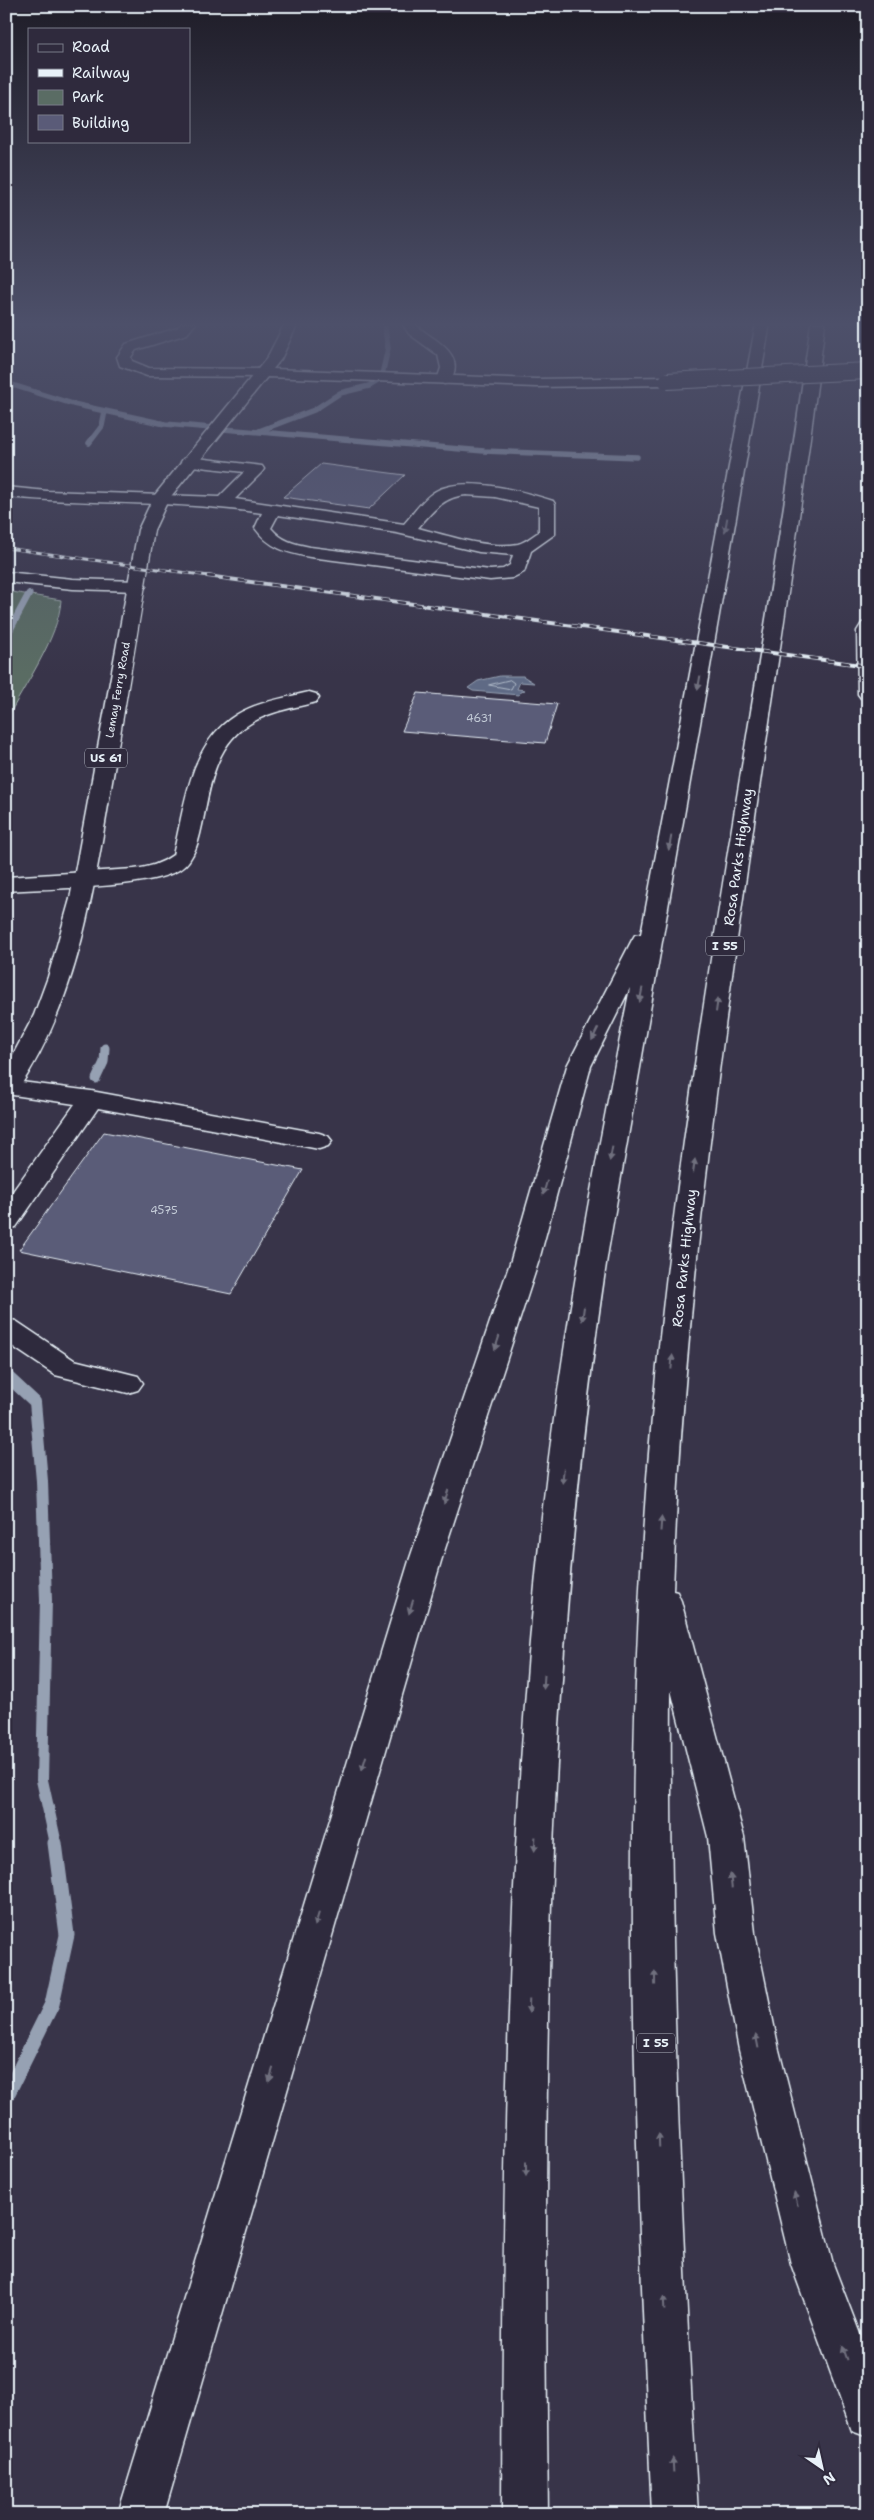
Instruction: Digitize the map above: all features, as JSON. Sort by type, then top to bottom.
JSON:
[{"type":"main road","name":"Lemay Ferry Road","points":[[7,1088],[28,1055],[61,978],[85,878],[146,530],[160,499],[207,441]]},
{"type":"main road","points":[[526,2514],[526,2115],[532,1894],[548,1633],[571,1401],[588,1280],[657,912],[742,441]]},
{"type":"main road","name":"Rosa Parks Highway","points":[[658,1573],[667,1424],[681,1267],[740,844],[791,525],[802,441]]},
{"type":"main road","points":[[189,462],[256,469],[223,502]]},
{"type":"main road","points":[[6,492],[104,499],[223,502],[408,530],[491,548],[523,548],[546,534],[547,504],[517,494],[464,490],[443,494],[408,530]]},
{"type":"main road","points":[[272,510],[263,528],[271,540],[284,548],[310,552],[490,575],[506,574],[518,568],[523,548]]},
{"type":"main road","points":[[6,577],[73,584],[137,586]]},
{"type":"main road","points":[[868,626],[865,656],[868,694]]},
{"type":"main road","points":[[6,884],[148,874],[176,864],[183,857],[205,768],[219,741],[242,720],[267,709],[309,698]]},
{"type":"main road","points":[[142,2505],[425,1561],[524,1260],[579,1066],[657,912]]},
{"type":"main road","points":[[7,1088],[91,1099],[319,1141]]},
{"type":"main road","points":[[6,1221],[91,1099]]},
{"type":"main road","points":[[6,1328],[65,1368],[128,1383]]},
{"type":"main road","points":[[658,1573],[726,1837],[736,1933],[758,2050],[812,2264],[868,2416]]},
{"type":"main road","name":"I 55","points":[[658,1573],[654,1673],[653,1839],[656,2043],[664,2301],[675,2514]]},
{"type":"green space","points":[[6,591],[61,600],[59,615],[47,646],[6,721]]},
{"type":"water","points":[[500,676],[523,676],[534,683],[520,682],[517,689],[525,690],[520,692],[519,695],[473,691],[468,688],[478,681]]},
{"type":"building","points":[[321,464],[405,475],[369,509],[283,497]]},
{"type":"building","points":[[418,693],[557,704],[545,743],[402,731]]},
{"type":"building","points":[[104,1132],[303,1170],[231,1294],[19,1250]]},
{"type":"waterway","points":[[361,441],[484,451],[637,457]]},
{"type":"waterway","points":[[6,637],[29,594]]},
{"type":"waterway","points":[[96,1079],[104,1062],[105,1048]]},
{"type":"waterway","points":[[6,1375],[35,1402],[42,1481],[46,1600],[42,1780],[56,1844]]},
{"type":"waterway","points":[[6,2097],[52,2004],[67,1935],[55,1843]]},
{"type":"railway","points":[[6,548],[216,577]]},
{"type":"railway","points":[[207,576],[868,666]]}]
